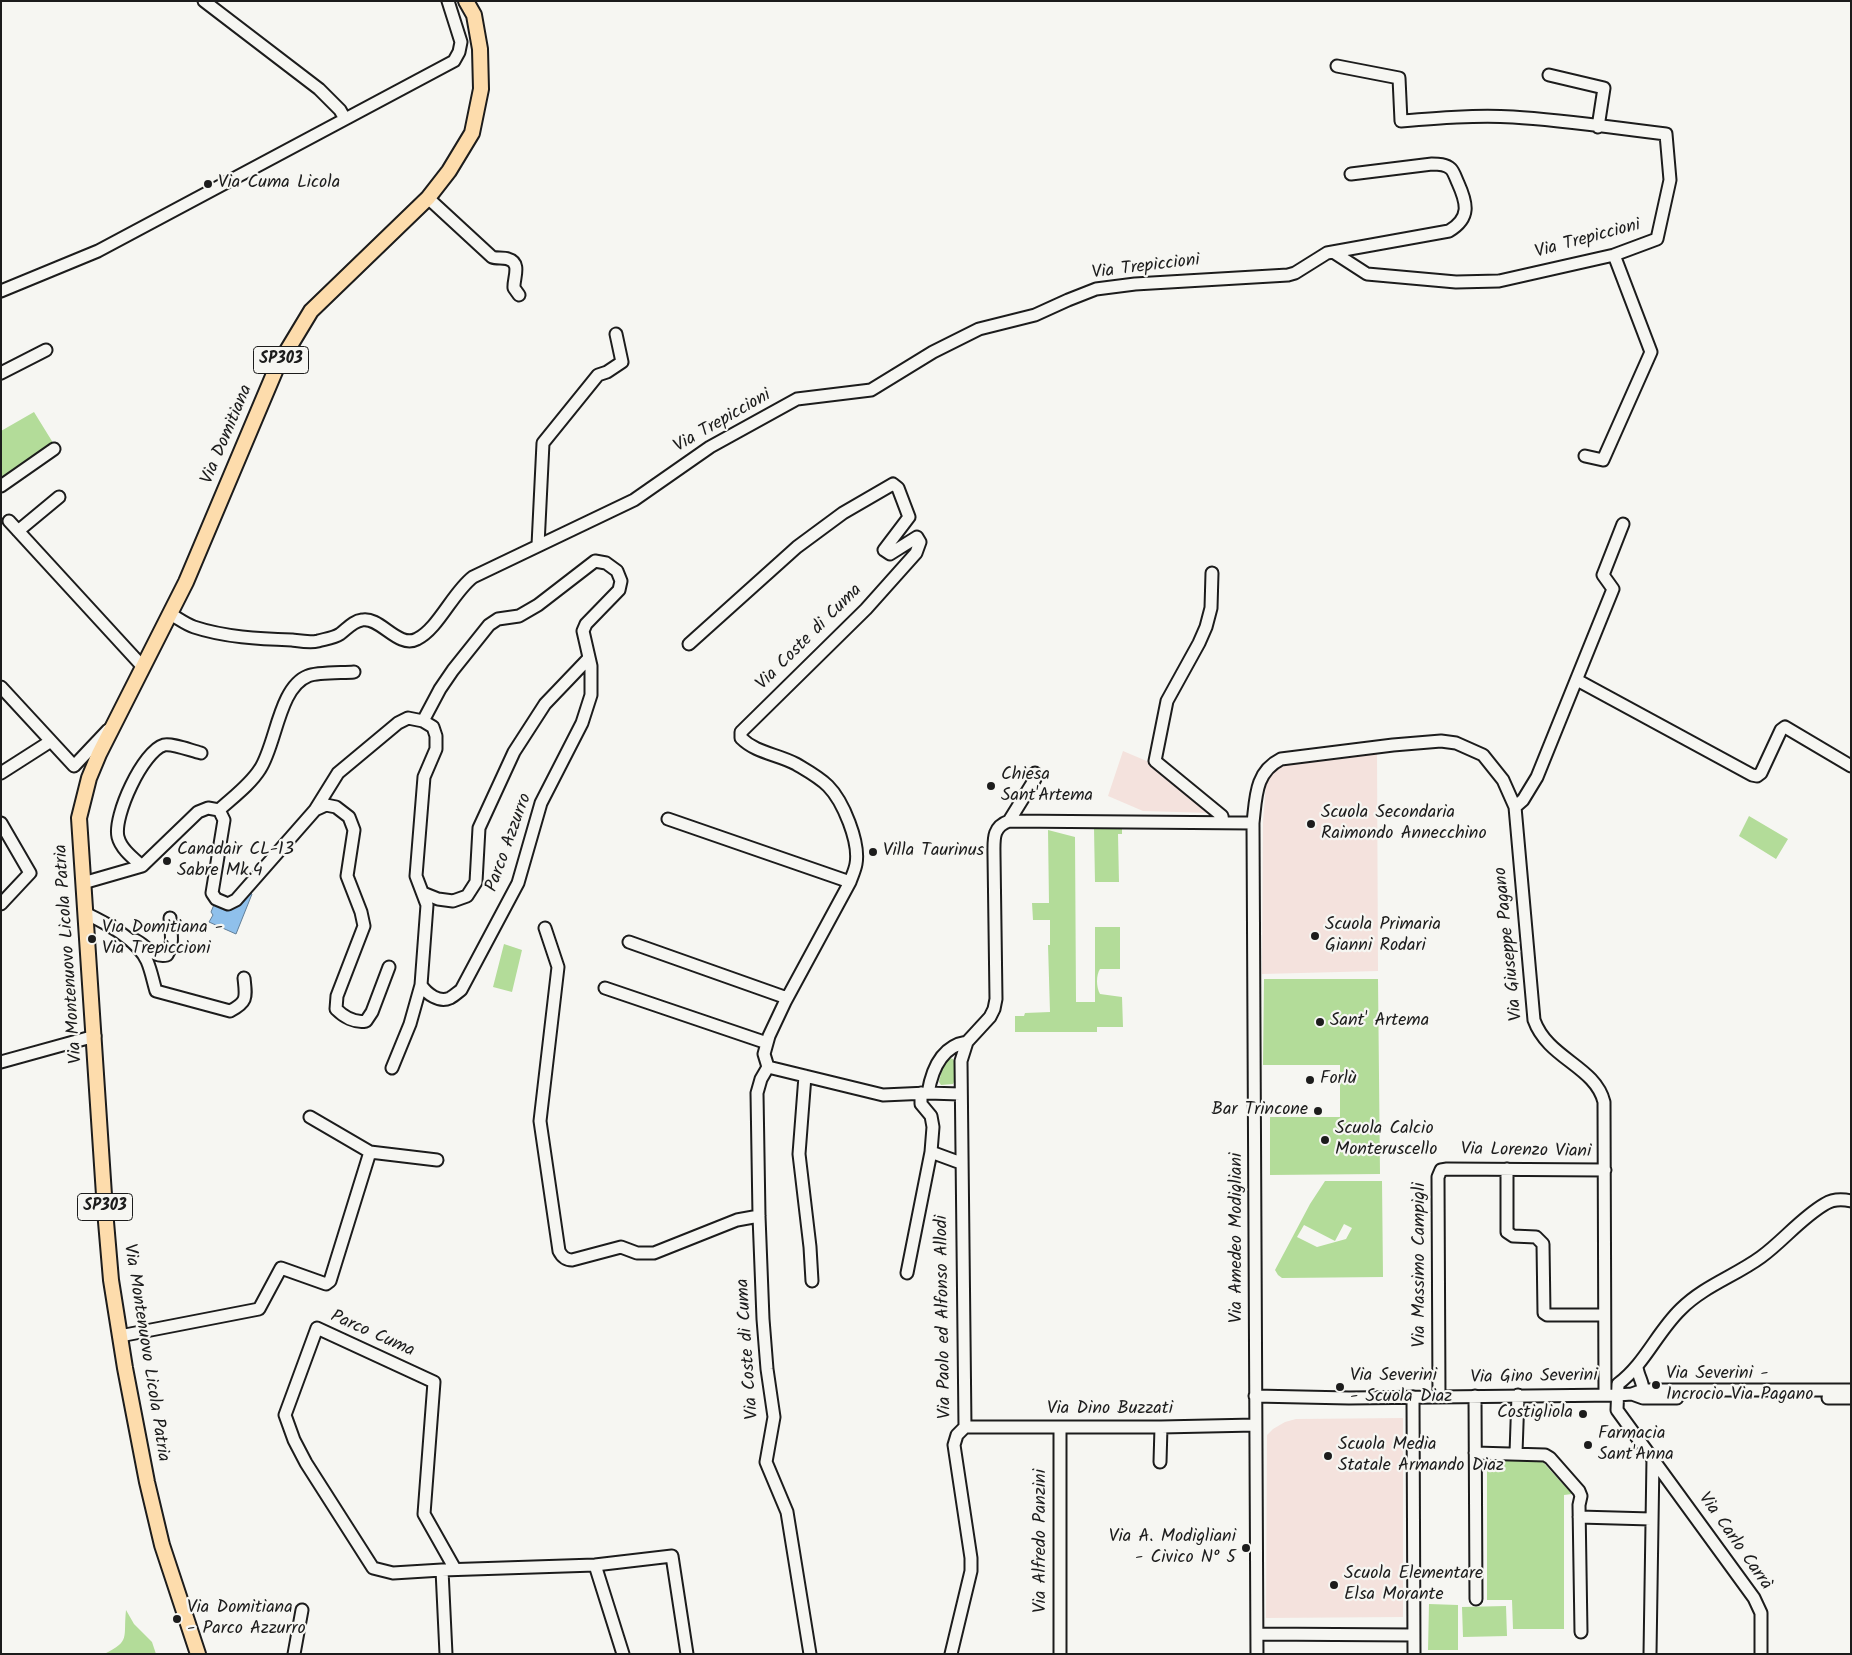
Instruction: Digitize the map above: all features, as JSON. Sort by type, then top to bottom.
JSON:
[{"type":"main road","name":"Via Domitiana","points":[[99,754],[186,582],[276,369],[310,312],[428,198],[449,172],[472,132],[481,89],[480,49],[474,15],[466,1]]},
{"type":"main road","name":"Via Montenuovo Licola Patria","points":[[99,754],[89,778],[79,818],[111,1280],[147,1482],[160,1536],[198,1654]]},
{"type":"street","points":[[204,1],[319,88],[340,110],[345,119]]},
{"type":"street","points":[[1,291],[98,251],[454,61],[459,52],[461,42],[448,1]]},
{"type":"street","name":"Via Trepiccioni","points":[[1333,252],[1366,274],[1456,282],[1499,281],[1614,255],[1657,239],[1670,180],[1666,134],[1511,117],[1463,116],[1401,121],[1398,78],[1337,66]]},
{"type":"street","points":[[1549,75],[1604,88],[1598,127]]},
{"type":"street","name":"Via Trepiccioni","points":[[170,614],[192,626],[224,634],[316,642],[339,635],[364,619],[372,621],[403,640],[411,641],[419,638],[431,627],[464,584],[473,577],[634,500],[710,447],[797,399],[871,390],[933,352],[978,329],[1035,315],[1096,290],[1144,283],[1288,275],[1295,273],[1327,253],[1449,232],[1456,228],[1463,217],[1466,200],[1451,169],[1444,164],[1351,174]]},
{"type":"street","points":[[428,198],[492,258],[505,258],[512,261],[516,267],[514,288],[519,294]]},
{"type":"street","points":[[1585,456],[1603,460],[1651,352],[1614,255]]},
{"type":"street","points":[[538,545],[543,443],[598,374],[607,372],[622,362],[616,334]]},
{"type":"street","points":[[1,373],[46,350]]},
{"type":"street","points":[[1,486],[54,449]]},
{"type":"street","name":"Via Coste di Cuma","points":[[689,644],[797,547],[844,513],[893,484],[898,488],[909,518],[884,550],[890,554],[917,537],[920,542],[916,553],[866,609],[741,732],[741,738],[749,746],[794,763],[820,780],[831,790],[852,828],[856,846],[857,863],[850,882],[787,998],[767,1042],[764,1054],[768,1067],[761,1079],[757,1093],[763,1319],[774,1416],[766,1462],[787,1512],[810,1654]]},
{"type":"street","points":[[18,531],[59,497]]},
{"type":"street","points":[[9,521],[143,667]]},
{"type":"street","points":[[1515,807],[1523,800],[1537,777],[1613,589],[1603,575],[1623,524]]},
{"type":"street","name":"Parco Azzurro","points":[[421,985],[426,994],[440,999],[450,998],[461,990],[518,883],[541,803],[582,723],[591,695],[591,666],[583,631],[586,624],[619,590],[621,581],[617,571],[606,563],[595,561],[519,616],[498,619],[489,625],[453,670],[440,689],[423,721]]},
{"type":"street","points":[[1212,573],[1211,608],[1206,627],[1166,701],[1155,761],[1222,816],[1223,822]]},
{"type":"street","name":"Parco Azzurro","points":[[423,893],[438,899],[453,901],[467,896],[476,882],[480,828],[514,752],[545,704],[589,658]]},
{"type":"street","points":[[219,810],[259,771],[268,755],[288,696],[296,684],[308,676],[354,672]]},
{"type":"street","points":[[1577,680],[1752,775],[1757,776],[1762,773],[1784,727],[1851,766]]},
{"type":"street","points":[[1,687],[74,766],[116,721]]},
{"type":"street","points":[[219,810],[224,820],[212,893],[216,899],[228,904],[236,900],[315,810],[338,773],[398,722],[408,718],[423,721],[433,727],[436,736],[436,749],[424,776],[416,876],[428,905],[421,985],[410,1024],[392,1068]]},
{"type":"street","points":[[1,773],[51,741]]},
{"type":"street","name":"Via Giuseppe Pagano","points":[[1254,823],[1257,790],[1261,779],[1267,768],[1281,759],[1441,741],[1456,743],[1483,755],[1503,780],[1515,807],[1534,1020],[1542,1038],[1591,1079],[1604,1102],[1604,1315],[1611,1395]]},
{"type":"street","points":[[142,866],[128,854],[118,836],[121,805],[135,777],[158,748],[167,744],[201,753]]},
{"type":"street","name":"Via Paolo ed Alfonso Allodi","points":[[951,1654],[971,1571],[969,1535],[954,1445],[957,1435],[965,1427],[961,1061],[968,1042],[984,1026],[994,1009],[996,999],[994,836],[1003,823],[1009,821],[1035,779],[1035,773]]},
{"type":"street","points":[[315,810],[326,805],[336,808],[349,818],[354,830],[347,876],[361,912],[364,926],[337,996],[336,1009],[342,1015],[359,1022],[366,1020],[372,1012],[389,968]]},
{"type":"street","points":[[83,883],[142,866],[198,812],[208,808],[219,810]]},
{"type":"street","points":[[668,819],[850,882]]},
{"type":"street","points":[[1009,821],[1254,823]]},
{"type":"street","points":[[1,823],[30,873],[1,904]]},
{"type":"street","name":"Via Amedeo Modigliani","points":[[1254,823],[1257,1654]]},
{"type":"street","points":[[85,913],[111,925],[137,947],[146,959],[156,991],[230,1011],[241,1005],[246,997],[244,978]]},
{"type":"street","points":[[125,937],[143,944],[154,954],[166,955],[171,949],[172,940],[170,918]]},
{"type":"street","points":[[545,928],[558,966],[540,1121],[559,1251],[561,1254],[568,1260],[572,1260],[621,1247],[637,1253],[654,1253],[737,1220],[759,1216]]},
{"type":"street","points":[[146,959],[161,963],[170,959],[177,951],[180,932]]},
{"type":"street","points":[[629,942],[787,998]]},
{"type":"street","points":[[605,988],[767,1042]]},
{"type":"street","points":[[1,1062],[95,1036]]},
{"type":"street","name":"Via Paolo ed Alfonso Allodi","points":[[946,1052],[961,1043],[968,1042]]},
{"type":"street","points":[[907,1273],[931,1152],[934,1127],[931,1116],[921,1104],[938,1061],[946,1052],[955,1053],[961,1061]]},
{"type":"street","points":[[768,1067],[883,1095],[924,1093],[961,1098]]},
{"type":"street","points":[[805,1076],[798,1154],[810,1247],[812,1282]]},
{"type":"street","points":[[310,1117],[370,1152],[437,1160]]},
{"type":"street","points":[[120,1336],[259,1309],[281,1268],[326,1284],[330,1281],[370,1152]]},
{"type":"street","points":[[931,1152],[961,1164]]},
{"type":"street","name":"Via Lorenzo Viani","points":[[1447,1169],[1605,1170]]},
{"type":"street","name":"Via Massimo Campigli","points":[[1439,1397],[1438,1176],[1441,1170],[1447,1169]]},
{"type":"street","points":[[1507,1169],[1507,1232],[1513,1236],[1536,1237],[1543,1244],[1544,1312],[1547,1315],[1604,1315]]},
{"type":"street","points":[[1611,1395],[1618,1384],[1637,1368],[1671,1319],[1696,1296],[1753,1263],[1827,1203],[1835,1200],[1851,1201]]},
{"type":"street","name":"Parco Cuma","points":[[455,1569],[424,1514],[434,1382],[317,1328],[284,1415],[294,1440],[373,1568],[393,1573],[455,1569],[595,1565],[672,1556],[687,1654]]},
{"type":"street","points":[[1637,1368],[1639,1379],[1643,1385],[1637,1392]]},
{"type":"street","name":"Via Gino Severini","points":[[1255,1396],[1439,1397],[1611,1395],[1637,1392],[1851,1390]]},
{"type":"street","name":"Via Gino Severini","points":[[1637,1392],[1646,1399],[1851,1398]]},
{"type":"street","name":"Via Carlo Carrà","points":[[1611,1395],[1617,1410],[1754,1598],[1760,1612],[1761,1654]]},
{"type":"street","points":[[1475,1396],[1476,1599]]},
{"type":"street","points":[[1516,1453],[1518,1396]]},
{"type":"street","points":[[1413,1397],[1414,1654]]},
{"type":"street","name":"Via Dino Buzzati","points":[[965,1427],[1161,1428],[1255,1425]]},
{"type":"street","name":"Via Alfredo Panzini","points":[[1060,1428],[1060,1654]]},
{"type":"street","points":[[1160,1462],[1161,1428]]},
{"type":"street","points":[[1475,1453],[1539,1454],[1550,1458],[1579,1491],[1581,1496],[1579,1517],[1580,1632]]},
{"type":"street","points":[[1650,1654],[1653,1458]]},
{"type":"street","points":[[1579,1517],[1651,1519]]},
{"type":"street","points":[[595,1565],[623,1654]]},
{"type":"street","points":[[442,1570],[446,1654]]},
{"type":"street","points":[[294,1654],[302,1610]]},
{"type":"street","points":[[1256,1634],[1414,1635]]},
{"type":"shaded area","points":[[1123,751],[1149,762],[1210,810],[1210,813],[1143,811],[1108,796]]},
{"type":"shaded area","points":[[1377,752],[1378,971],[1262,974],[1263,822],[1266,782],[1271,772],[1280,762]]},
{"type":"shaded area","points":[[1403,1418],[1403,1617],[1266,1618],[1267,1435],[1285,1422],[1296,1419]]},
{"type":"green space","points":[[34,412],[55,446],[1,483],[1,431]]},
{"type":"green space","points":[[1749,816],[1788,839],[1776,859],[1739,836]]},
{"type":"green space","points":[[1094,828],[1122,828],[1122,834],[1118,834],[1119,882],[1095,882]]},
{"type":"green space","points":[[1048,830],[1075,837],[1076,1002],[1095,1002],[1095,927],[1120,927],[1120,969],[1100,969],[1097,981],[1100,994],[1122,997],[1123,1027],[1097,1027],[1097,1032],[1015,1032],[1015,1016],[1024,1016],[1025,1013],[1050,1012],[1048,945],[1050,945],[1050,920],[1033,920],[1032,903],[1049,903]]},
{"type":"green space","points":[[504,944],[522,950],[512,992],[493,987]]},
{"type":"green space","points":[[1264,979],[1378,979],[1380,1174],[1270,1175],[1270,1117],[1340,1117],[1340,1065],[1263,1065]]},
{"type":"green space","points":[[950,1058],[953,1059],[956,1068],[953,1084],[941,1085],[939,1082],[943,1068]]},
{"type":"green space","points":[[1325,1181],[1382,1181],[1383,1277],[1282,1278],[1278,1275],[1275,1270],[1310,1204]],"holes":[[[1344,1224],[1352,1228],[1346,1239],[1317,1247],[1297,1237],[1304,1225],[1335,1241]]]},
{"type":"green space","points":[[1487,1460],[1541,1460],[1572,1494],[1564,1495],[1564,1629],[1513,1629],[1512,1600],[1487,1600]]},
{"type":"green space","points":[[1429,1604],[1458,1605],[1458,1650],[1428,1650]]},
{"type":"green space","points":[[1506,1606],[1507,1636],[1463,1637],[1462,1607]]},
{"type":"green space","points":[[126,1610],[134,1624],[152,1642],[156,1654],[104,1654],[118,1646],[124,1638]]},
{"type":"water","points":[[248,891],[252,894],[236,934],[209,922],[213,915],[211,912],[215,902],[230,908],[237,906]]},
{"type":"place","name":"Via Cuma Licola","points":[[208,184]]},
{"type":"place","name":"Chiesa Sant'Artema","points":[[991,786]]},
{"type":"place","name":"Scuola Secondaria Raimondo Annecchino","points":[[1311,824]]},
{"type":"place","name":"Villa Taurinus","points":[[873,852]]},
{"type":"place","name":"Canadair CL-13 Sabre Mk.4","points":[[167,861]]},
{"type":"place","name":"Scuola Primaria Gianni Rodari","points":[[1315,936]]},
{"type":"place","name":"Via Domitiana - Via Trepiccioni","points":[[92,939]]},
{"type":"place","name":"Sant' Artema","points":[[1320,1022]]},
{"type":"place","name":"Forlù","points":[[1310,1080]]},
{"type":"place","name":"Bar Trincone","points":[[1318,1111]]},
{"type":"place","name":"Scuola Calcio Monteruscello","points":[[1325,1140]]},
{"type":"place","name":"Via Severini - Incrocio Via Pagano","points":[[1656,1385]]},
{"type":"place","name":"Via Severini - Scuola Diaz","points":[[1340,1387]]},
{"type":"place","name":"Costigliola","points":[[1583,1414]]},
{"type":"place","name":"Farmacia Sant'Anna","points":[[1588,1445]]},
{"type":"place","name":"Scuola Media Statale Armando Diaz","points":[[1328,1456]]},
{"type":"place","name":"Via A. Modigliani - Civico N° 5","points":[[1246,1548]]},
{"type":"place","name":"Scuola Elementare Elsa Morante","points":[[1334,1585]]},
{"type":"place","name":"Via Domitiana - Parco Azzurro","points":[[177,1619]]}]
